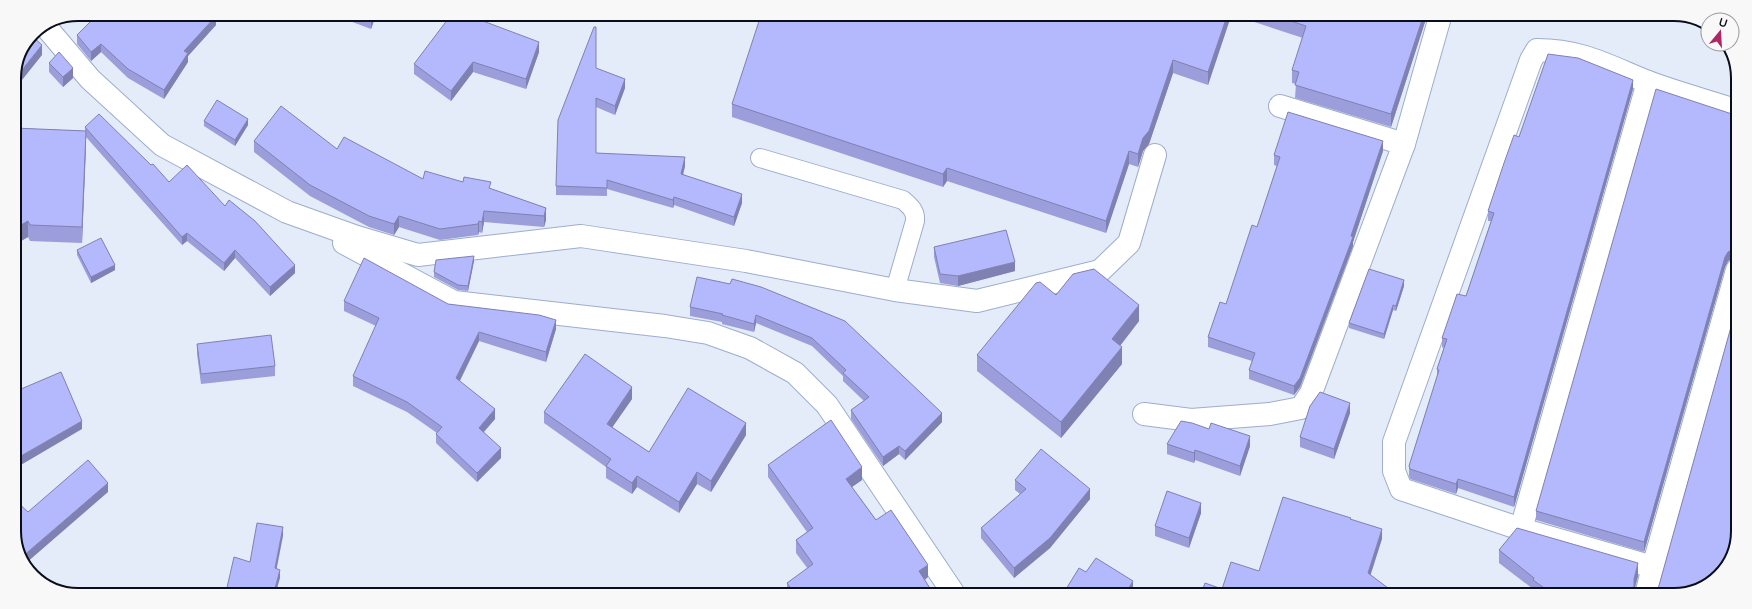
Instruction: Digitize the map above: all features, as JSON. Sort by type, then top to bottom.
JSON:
[{"type":"street","points":[[1144,414],[1191,420],[1270,414],[1301,408],[1311,393],[1404,144],[1439,21]]},
{"type":"street","points":[[48,30],[90,80],[162,145],[454,302],[665,326],[708,333],[750,348],[796,373],[827,405],[950,588]]},
{"type":"street","points":[[1653,566],[1521,529],[1401,489],[1394,472],[1394,442],[1531,60],[1537,50],[1555,50],[1592,58],[1648,82],[1731,109]]},
{"type":"street","points":[[1521,529],[1648,82]]},
{"type":"street","points":[[1280,106],[1404,144]]},
{"type":"street","points":[[287,212],[378,244],[418,255],[581,236],[746,261],[895,290],[977,301],[1100,271],[1129,243],[1155,155]]},
{"type":"street","points":[[1648,588],[1731,288]]},
{"type":"lane","points":[[760,158],[903,200],[911,207],[916,214],[916,221],[895,290]]},
{"type":"building","points":[[91,21],[211,21],[184,51],[188,53],[164,90],[128,69],[101,44],[91,52],[77,35]]},
{"type":"building","points":[[446,21],[483,21],[539,42],[526,79],[473,62],[451,91],[414,64]]},
{"type":"building","points":[[759,21],[1225,21],[1208,72],[1173,60],[1149,131],[1143,138],[1138,154],[1129,151],[1106,221],[947,168],[943,174],[732,104]]},
{"type":"building","points":[[1291,21],[1422,21],[1391,114],[1295,85],[1299,72],[1292,70],[1306,26]]},
{"type":"building","points":[[594,27],[596,27],[596,68],[625,79],[615,106],[596,98],[596,153],[685,157],[681,174],[742,194],[734,217],[674,197],[673,200],[607,180],[607,188],[556,186],[558,120]]},
{"type":"building","points":[[36,40],[42,45],[22,70],[25,56],[31,46]]},
{"type":"building","points":[[59,52],[73,68],[63,77],[49,63]]},
{"type":"building","points":[[1548,54],[1578,58],[1633,80],[1514,497],[1458,479],[1456,484],[1410,469],[1409,466],[1439,370],[1437,369],[1447,339],[1442,338],[1457,294],[1466,296],[1494,213],[1488,211],[1504,163],[1514,135],[1519,137]]},
{"type":"building","points":[[1656,89],[1731,114],[1731,250],[1725,257],[1644,542],[1536,511]]},
{"type":"building","points":[[217,100],[248,119],[235,140],[204,121]]},
{"type":"building","points":[[281,106],[337,149],[344,137],[423,179],[425,171],[463,182],[464,177],[491,182],[489,188],[546,208],[544,216],[484,211],[482,222],[479,221],[478,224],[440,229],[399,216],[394,224],[369,216],[310,185],[254,141]]},
{"type":"building","points":[[1288,112],[1383,141],[1351,236],[1353,237],[1300,378],[1294,386],[1249,370],[1255,353],[1208,337],[1220,302],[1226,304],[1252,225],[1257,227],[1280,157],[1274,155]]},
{"type":"building","points":[[99,114],[151,165],[153,164],[169,182],[187,165],[225,206],[229,200],[255,221],[295,265],[270,287],[235,250],[224,263],[187,233],[182,237],[85,127]]},
{"type":"building","points":[[21,128],[86,131],[82,227],[30,225],[28,221],[21,225]]},
{"type":"building","points":[[1006,230],[1015,262],[958,276],[940,274],[934,247]]},
{"type":"building","points":[[101,238],[115,265],[91,277],[77,250]]},
{"type":"building","points":[[474,256],[468,286],[458,285],[434,272],[436,260]]},
{"type":"building","points":[[364,258],[448,304],[539,315],[556,320],[546,352],[479,332],[456,378],[495,409],[479,428],[501,448],[477,473],[436,434],[442,427],[407,402],[353,376],[379,318],[344,301]]},
{"type":"building","points":[[1094,269],[1139,305],[1112,339],[1122,347],[1061,422],[977,355],[1036,283],[1040,282],[1056,295],[1073,274]]},
{"type":"building","points":[[1369,269],[1404,280],[1396,306],[1393,305],[1384,334],[1349,323]]},
{"type":"building","points":[[697,277],[730,284],[732,279],[761,287],[845,321],[942,413],[905,451],[899,446],[883,457],[851,410],[869,397],[843,373],[846,370],[812,338],[756,315],[754,324],[722,315],[723,314],[690,307]]},
{"type":"building","points":[[1731,327],[1731,531],[1728,550],[1719,566],[1712,574],[1699,582],[1685,587],[1658,588]]},
{"type":"building","points":[[271,335],[275,366],[201,374],[197,344]]},
{"type":"building","points":[[585,354],[632,387],[607,424],[649,452],[688,388],[746,423],[711,481],[697,472],[679,502],[637,476],[632,483],[606,466],[611,459],[544,412]]},
{"type":"building","points":[[61,372],[82,421],[21,456],[21,389]]},
{"type":"building","points":[[1320,392],[1350,403],[1334,449],[1300,437],[1310,406]]},
{"type":"building","points":[[831,420],[862,467],[846,479],[876,520],[891,510],[928,565],[919,571],[930,588],[790,588],[787,583],[813,564],[796,540],[813,528],[768,465]]},
{"type":"building","points":[[1181,421],[1209,429],[1211,423],[1250,436],[1240,466],[1195,450],[1194,453],[1167,444]]},
{"type":"building","points":[[1041,449],[1090,489],[1050,538],[1014,568],[981,528],[1026,489],[1015,480]]},
{"type":"building","points":[[88,460],[108,483],[26,554],[21,535],[21,506],[28,512]]},
{"type":"building","points":[[1167,491],[1201,503],[1189,538],[1155,526]]},
{"type":"building","points":[[1283,497],[1382,529],[1368,573],[1388,588],[1222,588],[1231,562],[1259,571]]},
{"type":"building","points":[[257,523],[283,527],[275,568],[280,570],[275,588],[227,588],[234,557],[250,562]]},
{"type":"building","points":[[1517,528],[1638,563],[1634,586],[1633,588],[1544,588],[1499,550]]},
{"type":"building","points":[[1096,558],[1133,581],[1129,588],[1067,588],[1079,568],[1086,572]]},
{"type":"building","points":[[1205,583],[1219,588],[1203,588]]}]
